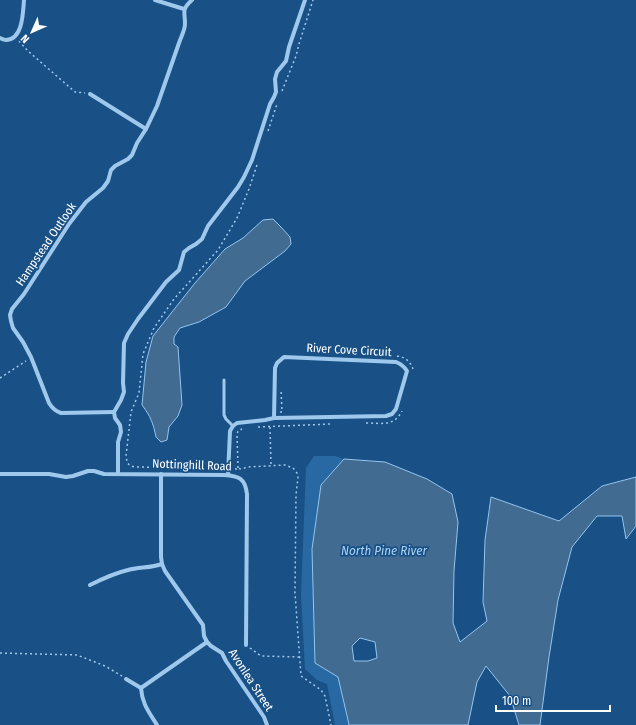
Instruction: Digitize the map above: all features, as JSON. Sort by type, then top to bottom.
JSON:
[{"type":"street","points":[[0,38],[6,40],[15,37],[20,30],[24,0]]},
{"type":"street","points":[[156,0],[184,9],[192,0]]},
{"type":"street","points":[[118,474],[118,442],[121,432],[114,412],[124,392],[124,343],[138,319],[166,282],[179,270],[184,252],[202,239],[208,226],[244,177],[252,160],[270,104],[276,92],[276,72],[286,61],[289,47],[305,0]]},
{"type":"street","name":"Hampstead Outlook","points":[[114,412],[61,413],[56,411],[49,403],[31,358],[23,342],[13,328],[10,315],[12,309],[24,294],[69,224],[86,202],[103,188],[108,181],[111,170],[114,166],[128,159],[132,155],[157,106],[183,33],[185,24],[184,9]]},
{"type":"street","points":[[90,94],[146,129]]},
{"type":"street","name":"River Cove Circuit","points":[[233,426],[237,423],[274,418],[386,416],[392,414],[396,409],[407,371],[405,367],[396,362],[284,357],[277,363],[275,368],[274,418]]},
{"type":"street","points":[[228,475],[230,431],[233,426]]},
{"type":"street","name":"Nottinghill Road","points":[[0,474],[49,474],[66,477],[88,471],[94,471],[104,474],[228,475],[240,478],[246,487],[246,645]]},
{"type":"street","points":[[141,688],[207,642],[204,636],[203,625],[165,571],[162,564],[162,474]]},
{"type":"street","points":[[90,585],[109,576],[129,570],[162,564]]},
{"type":"street","name":"Avonlea Street","points":[[207,642],[222,653],[264,717],[267,725]]},
{"type":"street","points":[[126,680],[141,688]]},
{"type":"street","points":[[141,688],[141,697],[157,725]]},
{"type":"lane","points":[[224,380],[224,415],[233,426]]},
{"type":"path","points":[[282,93],[314,0]]},
{"type":"path","points":[[15,37],[28,51],[75,92],[90,94]]},
{"type":"path","points":[[266,137],[279,100]]},
{"type":"path","points":[[229,468],[135,467],[127,463],[126,456],[132,412],[139,393],[143,354],[154,328],[174,299],[218,250],[237,218],[259,160]]},
{"type":"path","points":[[392,356],[404,357],[412,365],[413,372]]},
{"type":"path","points":[[0,378],[31,358]]},
{"type":"path","points":[[274,412],[282,412],[281,383]]},
{"type":"path","points":[[362,423],[394,422],[400,415],[404,405]]},
{"type":"path","points":[[252,428],[332,423]]},
{"type":"path","points":[[270,427],[271,465]]},
{"type":"path","points":[[236,476],[236,468],[238,468],[237,434],[238,431],[244,428]]},
{"type":"path","points":[[238,468],[241,469],[248,466],[285,465],[293,468],[297,473],[295,593],[300,671],[301,676],[321,690],[325,696],[331,725]]},
{"type":"path","points":[[246,645],[261,656],[300,657]]},
{"type":"path","points":[[0,654],[78,655],[105,666],[126,680]]},
{"type":"shaded area","points":[[314,456],[335,456],[344,459],[321,485],[338,677],[349,725],[335,725],[327,684],[317,680],[305,669],[301,595],[306,468]]},
{"type":"water","points":[[273,219],[290,237],[291,244],[285,251],[245,281],[226,307],[199,322],[180,328],[174,337],[174,344],[178,347],[182,405],[178,416],[169,427],[167,440],[161,442],[156,437],[148,413],[142,405],[146,362],[153,336],[195,283],[225,249],[243,238],[263,220]]},
{"type":"water","name":"North Pine River","points":[[344,459],[385,462],[427,479],[452,494],[458,522],[454,571],[453,623],[460,642],[487,621],[483,602],[485,540],[491,497],[559,521],[602,486],[636,477],[636,526],[626,539],[622,516],[597,516],[572,547],[558,600],[540,725],[519,725],[510,696],[486,666],[477,682],[468,725],[349,725],[338,677],[315,663],[312,549],[321,485]],"holes":[[[360,638],[375,642],[377,658],[368,661],[354,661],[352,646]]]}]
